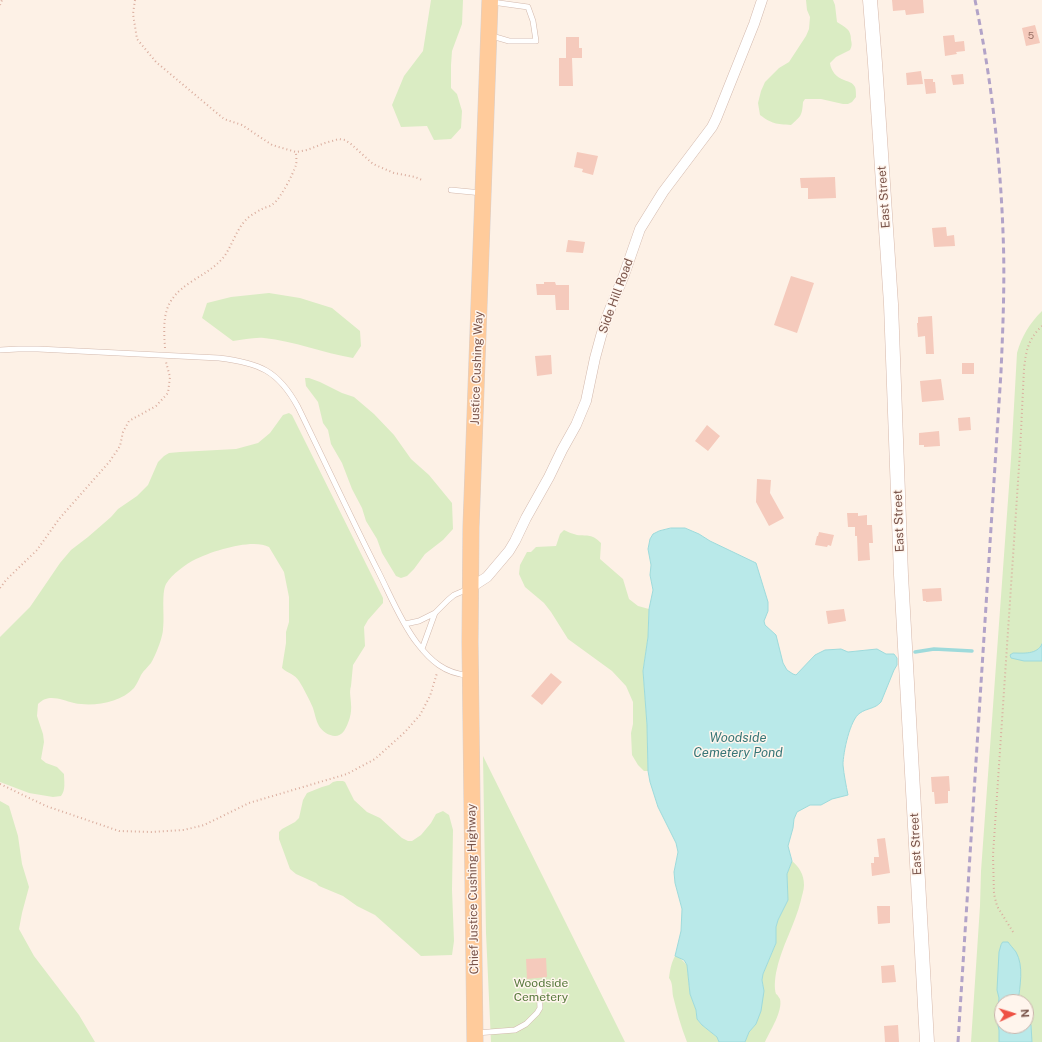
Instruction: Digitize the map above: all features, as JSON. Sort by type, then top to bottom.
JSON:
[{"type":"main road","name":"East Street","points":[[870,0],[891,304],[901,575],[927,1042]]},
{"type":"main road","name":"Justice Cushing Way","points":[[471,736],[471,526],[490,1]]},
{"type":"main road","name":"Chief Justice Cushing Highway","points":[[471,736],[475,1038]]},
{"type":"street","name":"Side Hill Road","points":[[470,588],[487,577],[509,551],[576,425],[586,401],[603,328],[640,229],[663,192],[712,127],[754,24],[762,0]]},
{"type":"lane","points":[[489,36],[508,41],[536,41],[533,21],[528,7],[490,1]]},
{"type":"lane","points":[[451,190],[483,193]]},
{"type":"lane","points":[[0,350],[38,349],[219,358],[248,363],[272,375],[286,388],[298,407],[374,563],[405,624],[416,642],[446,671],[470,675]]},
{"type":"lane","points":[[422,649],[436,613],[454,595],[470,588]]},
{"type":"lane","points":[[405,624],[419,621],[436,613]]},
{"type":"lane","points":[[475,1038],[515,1030],[526,1024],[540,1008],[539,987]]},
{"type":"path","points":[[0,4],[2,0]]},
{"type":"path","points":[[135,0],[133,14],[137,39],[156,62],[224,119],[242,125],[272,145],[296,152],[307,150],[325,142],[339,139],[345,140],[373,164],[394,173],[415,177],[422,180]]},
{"type":"path","points":[[0,588],[6,580],[37,550],[58,519],[110,461],[120,446],[123,432],[130,421],[156,406],[168,393],[170,377],[165,356],[164,333],[166,312],[169,303],[178,292],[190,282],[212,268],[223,257],[230,248],[240,227],[248,218],[273,204],[281,195],[292,175],[296,163],[296,152]]},
{"type":"path","points":[[1013,932],[997,906],[994,894],[993,855],[1020,452],[1024,369],[1026,356],[1032,337],[1042,326]]},
{"type":"path","points":[[0,784],[46,806],[120,831],[151,832],[184,830],[204,825],[249,803],[347,774],[375,759],[405,732],[420,715],[430,696],[437,673],[441,667]]},
{"type":"green space","points":[[431,0],[463,0],[462,24],[452,51],[451,65],[451,88],[457,94],[462,111],[461,128],[451,139],[434,140],[427,126],[401,127],[392,105],[404,76],[423,51]]},
{"type":"green space","points":[[806,0],[833,0],[837,22],[849,31],[852,45],[850,50],[836,57],[830,63],[836,75],[854,85],[856,89],[856,97],[848,104],[821,99],[805,99],[800,115],[791,125],[774,123],[760,115],[758,103],[761,91],[765,82],[779,68],[789,62],[806,36],[809,29],[810,17],[807,10]]},
{"type":"green space","points":[[269,293],[300,298],[332,308],[360,331],[361,346],[353,358],[297,344],[264,338],[233,341],[202,318],[207,303],[231,297]]},
{"type":"green space","points":[[1042,311],[1042,1042],[971,1042],[981,871],[1011,459],[1017,353],[1026,330]]},
{"type":"green space","points":[[305,378],[320,382],[354,397],[374,414],[394,435],[411,459],[429,475],[452,503],[453,529],[443,540],[425,554],[407,576],[401,578],[396,576],[382,553],[377,539],[366,521],[362,508],[352,489],[342,463],[331,444],[328,430],[323,423],[318,402],[306,386]]},
{"type":"green space","points":[[289,413],[292,415],[383,598],[383,603],[368,620],[364,627],[365,646],[353,665],[350,690],[351,711],[349,721],[344,731],[338,736],[334,736],[327,734],[321,729],[317,722],[313,708],[299,681],[282,668],[286,643],[286,632],[289,622],[289,597],[284,572],[269,547],[253,544],[243,545],[222,549],[196,559],[169,580],[166,584],[164,594],[163,633],[155,656],[142,673],[134,688],[128,693],[106,703],[98,704],[81,704],[51,698],[38,704],[37,716],[44,742],[41,759],[46,763],[57,767],[64,774],[64,788],[61,796],[53,797],[29,793],[0,782],[0,637],[30,607],[60,563],[71,550],[111,517],[118,509],[137,496],[148,485],[158,462],[164,456],[169,453],[236,449],[258,443],[270,433],[283,415]]},
{"type":"green space","points":[[564,530],[598,540],[601,543],[600,559],[623,579],[629,599],[638,606],[649,609],[648,637],[643,671],[647,725],[648,771],[644,771],[638,765],[632,755],[631,733],[633,724],[633,702],[626,686],[612,671],[568,639],[544,603],[525,587],[519,574],[520,565],[527,552],[531,552],[536,547],[556,546],[560,534]]},
{"type":"green space","name":"Woodside Cemetery","points":[[483,756],[625,1042],[491,1042],[486,933]]},
{"type":"green space","points":[[337,781],[345,782],[354,800],[367,812],[380,818],[402,838],[408,841],[412,841],[421,835],[436,814],[443,811],[449,815],[453,830],[452,890],[454,941],[452,955],[421,956],[375,915],[357,906],[343,896],[296,874],[290,869],[279,839],[279,832],[299,818],[303,800],[307,793]]},
{"type":"green space","points":[[0,801],[9,806],[18,836],[22,864],[29,887],[19,929],[34,956],[79,1015],[95,1042],[0,1042]]},
{"type":"green space","points":[[792,861],[799,868],[802,874],[804,887],[776,973],[775,989],[776,994],[780,999],[780,1009],[776,1021],[765,1042],[745,1042],[749,1032],[756,1024],[764,991],[762,980],[763,974],[776,943],[776,927],[778,920],[788,900],[787,874]]},
{"type":"green space","points":[[675,956],[680,958],[687,965],[690,994],[696,1010],[697,1019],[717,1037],[719,1042],[687,1042],[673,996],[672,984],[669,978]]},
{"type":"water","name":"Woodside Cemetery Pond","points":[[671,528],[685,528],[756,563],[768,602],[768,611],[764,621],[765,625],[776,635],[783,663],[787,670],[793,674],[796,675],[815,655],[825,650],[841,649],[848,652],[877,649],[886,654],[894,654],[897,658],[897,665],[881,702],[856,716],[850,729],[844,753],[843,765],[848,795],[832,799],[821,805],[810,805],[797,812],[794,819],[788,846],[792,861],[787,874],[788,900],[778,920],[776,927],[776,943],[763,974],[762,980],[764,991],[761,1011],[756,1024],[749,1032],[745,1042],[719,1042],[717,1037],[697,1019],[696,1010],[690,994],[687,965],[684,960],[675,956],[681,931],[682,909],[675,883],[674,872],[678,852],[676,843],[658,807],[648,771],[647,725],[643,671],[648,637],[649,609],[653,590],[648,549],[650,539],[653,534]]},
{"type":"water","points":[[1042,644],[1042,661],[1024,661],[1011,658],[1010,655],[1013,653],[1033,652],[1040,648]]},
{"type":"water","points":[[1003,942],[1008,942],[1016,952],[1021,970],[1019,994],[998,994],[999,952]]},
{"type":"water","points":[[999,1034],[1032,1034],[1032,1042],[999,1042]]},
{"type":"building","points":[[892,0],[923,0],[924,13],[906,15],[905,10],[893,11]]},
{"type":"building","points":[[1035,25],[1040,43],[1026,46],[1022,28]]},
{"type":"building","points":[[954,35],[955,42],[964,41],[965,51],[956,52],[957,54],[945,56],[943,36]]},
{"type":"building","points":[[566,37],[579,37],[579,48],[582,48],[582,58],[572,58],[573,86],[559,86],[559,58],[566,58]]},
{"type":"building","points":[[921,71],[923,84],[907,85],[906,73]]},
{"type":"building","points":[[963,74],[964,84],[953,85],[951,75]]},
{"type":"building","points":[[924,79],[933,79],[933,82],[935,82],[936,93],[926,94]]},
{"type":"building","points":[[577,152],[598,156],[593,175],[582,172],[583,169],[574,167]]},
{"type":"building","points":[[835,177],[836,198],[808,199],[808,188],[801,188],[800,178]]},
{"type":"building","points":[[946,227],[947,236],[954,235],[955,246],[934,247],[932,228]]},
{"type":"building","points":[[568,240],[585,242],[583,253],[566,252]]},
{"type":"building","points":[[791,276],[814,283],[797,333],[774,325]]},
{"type":"building","points":[[544,282],[555,282],[556,285],[569,285],[569,310],[556,310],[555,295],[537,295],[536,284],[544,284]]},
{"type":"building","points":[[932,316],[934,354],[926,354],[925,336],[918,337],[917,323],[918,317]]},
{"type":"building","points":[[551,355],[552,374],[537,376],[535,356]]},
{"type":"building","points":[[962,363],[974,363],[974,374],[962,374]]},
{"type":"building","points":[[941,379],[944,400],[922,402],[920,381]]},
{"type":"building","points":[[970,417],[971,430],[959,431],[958,418]]},
{"type":"building","points":[[707,425],[720,436],[708,451],[695,441]]},
{"type":"building","points":[[939,431],[940,446],[924,447],[924,445],[919,445],[919,433]]},
{"type":"building","points":[[757,479],[771,480],[770,493],[784,518],[769,526],[756,502]]},
{"type":"building","points":[[847,513],[858,513],[858,516],[867,515],[867,525],[872,525],[873,543],[869,543],[870,560],[858,561],[857,536],[855,536],[855,527],[848,527]]},
{"type":"building","points":[[819,532],[834,535],[831,546],[828,545],[827,547],[815,545]]},
{"type":"building","points":[[941,588],[942,601],[923,601],[922,589]]},
{"type":"building","points":[[844,609],[846,621],[828,624],[826,611]]},
{"type":"building","points":[[551,673],[562,682],[542,705],[531,696]]},
{"type":"building","points":[[949,776],[950,791],[948,791],[948,803],[935,804],[934,792],[932,792],[931,777]]},
{"type":"building","points":[[885,838],[890,873],[872,876],[871,863],[874,863],[874,857],[879,857],[877,839]]},
{"type":"building","points":[[877,906],[890,906],[890,923],[878,924]]},
{"type":"building","points":[[546,958],[547,977],[527,979],[526,959]]},
{"type":"building","points":[[894,965],[896,982],[882,983],[881,966]]},
{"type":"building","points":[[898,1025],[899,1042],[885,1042],[884,1026]]},
{"type":"waterway","points":[[915,652],[934,649],[972,651]]},
{"type":"railway","points":[[958,1042],[1001,372],[1004,302],[1000,174],[986,58],[975,0]]}]
